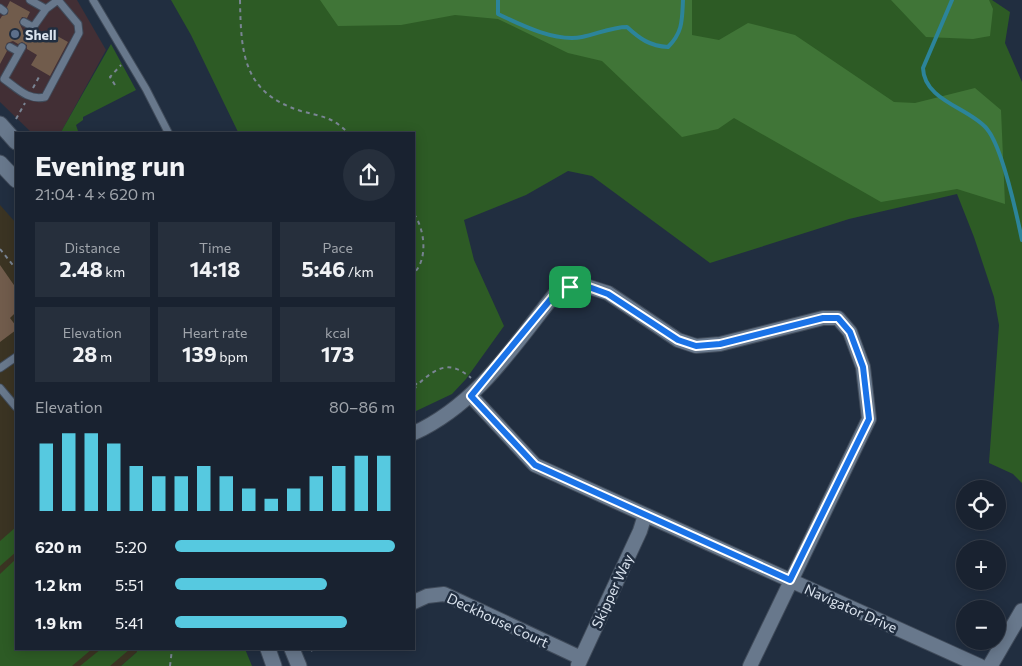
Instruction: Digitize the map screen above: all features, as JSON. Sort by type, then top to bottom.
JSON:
[{"type":"main road","points":[[0,124],[15,141]]},
{"type":"main road","points":[[0,163],[15,179]]},
{"type":"main road","points":[[990,666],[1022,611]]},
{"type":"main road","points":[[268,650],[274,666]]},
{"type":"main road","points":[[292,650],[298,666]]},
{"type":"street","points":[[415,432],[440,420],[476,391],[555,294],[570,287],[586,286],[608,294],[678,340],[696,346],[720,344],[823,318],[838,318],[850,332],[863,367],[869,419],[750,666]]},
{"type":"street","name":"Navigator Drive","points":[[476,391],[535,465],[980,666]]},
{"type":"street","name":"Skipper Way","points":[[580,662],[640,531],[645,516]]},
{"type":"street","name":"Deckhouse Court","points":[[415,602],[427,596],[444,594],[580,662]]},
{"type":"lane","points":[[30,0],[46,9]]},
{"type":"lane","points":[[10,47],[20,49],[1,79],[28,97],[37,99],[45,97],[80,33],[78,24],[58,0],[46,9],[31,30],[24,22]]},
{"type":"lane","points":[[93,0],[146,89],[166,132]]},
{"type":"lane","points":[[0,368],[15,358]]},
{"type":"lane","points":[[0,388],[15,406]]},
{"type":"path","points":[[240,0],[241,36],[250,73],[261,90],[281,105],[337,121],[347,132]]},
{"type":"path","points":[[115,84],[110,77],[127,58]]},
{"type":"path","points":[[415,217],[423,238],[423,254],[415,271]]},
{"type":"path","points":[[0,248],[15,268]]},
{"type":"path","points":[[416,385],[433,371],[445,367],[460,369],[476,391]]},
{"type":"path","points":[[170,666],[172,650]]},
{"type":"shaded area","points":[[0,0],[77,0],[106,50],[61,132],[31,132],[0,102]]},
{"type":"shaded area","points":[[0,205],[15,222],[15,650],[137,650],[137,652],[121,666],[0,666]]},
{"type":"green space","points":[[171,0],[992,0],[1010,12],[1005,43],[1022,82],[1022,483],[1013,474],[989,463],[999,325],[994,297],[957,194],[849,219],[710,263],[592,176],[568,171],[526,195],[464,220],[474,260],[504,326],[466,379],[452,394],[415,412],[415,132],[238,132],[191,35]]},
{"type":"green space","points":[[320,0],[692,0],[692,35],[719,40],[748,23],[795,35],[894,102],[915,103],[975,88],[1001,110],[1005,204],[957,189],[881,202],[734,118],[718,129],[682,137],[602,61],[568,53],[498,19],[455,15],[401,25],[338,26]]},
{"type":"green space","points":[[891,0],[989,0],[993,9],[990,36],[973,39],[926,37]]},
{"type":"green space","points":[[111,44],[136,90],[83,117],[83,120],[76,125],[78,131],[61,132]]},
{"type":"green space","points":[[15,528],[15,553],[0,566],[0,541]]},
{"type":"green space","points":[[15,560],[15,650],[91,650],[72,666],[0,666],[0,574]]},
{"type":"green space","points":[[100,650],[129,650],[110,666],[80,666]]},
{"type":"green space","points":[[137,650],[245,650],[252,666],[121,666]]},
{"type":"building","points":[[10,1],[30,12],[27,18],[22,17],[19,22],[26,38],[34,36],[45,42],[50,32],[68,42],[50,76],[31,65],[37,55],[27,49],[27,45],[22,42],[18,44],[13,41],[7,43],[5,48],[7,51],[0,64],[0,19],[8,14],[7,7]]},
{"type":"building","points":[[0,265],[15,287],[15,313],[10,318],[15,325],[15,331],[0,342]]},
{"type":"waterway","points":[[498,0],[498,14],[538,32],[572,38],[627,27],[646,41],[668,47],[679,31],[682,20],[683,0]]},
{"type":"waterway","points":[[952,0],[923,68],[925,79],[939,96],[970,115],[987,129],[993,138],[1008,182],[1022,240]]},
{"type":"place","name":"Shell","points":[[15,34]]},
{"type":"route","points":[[586,286],[608,294],[678,340],[696,346],[720,344],[823,318],[838,318],[850,332],[863,367],[869,419],[790,580],[535,465],[471,396],[555,294],[570,287],[586,286]]}]
